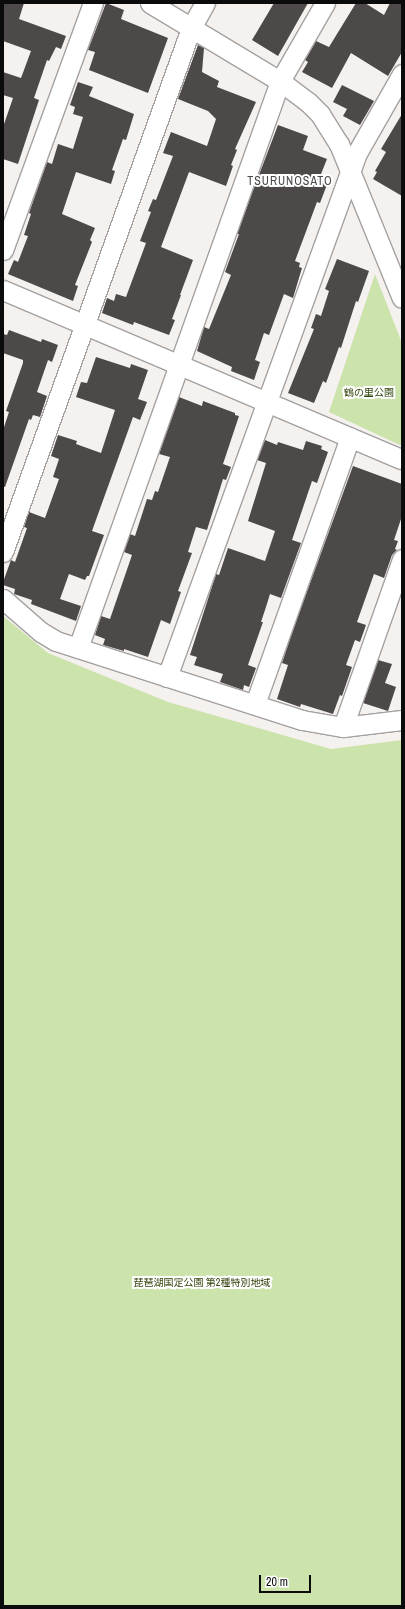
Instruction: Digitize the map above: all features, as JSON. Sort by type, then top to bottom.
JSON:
[{"type":"street","points":[[3,250],[93,3]]},
{"type":"street","points":[[150,3],[280,81],[308,102],[320,114],[336,138],[401,290]]},
{"type":"street","points":[[3,552],[191,28],[205,3]]},
{"type":"street","points":[[78,648],[280,81],[325,3]]},
{"type":"street","points":[[167,677],[350,170],[357,153],[402,74]]},
{"type":"street","points":[[3,290],[402,459]]},
{"type":"street","points":[[255,704],[350,437]]},
{"type":"street","points":[[343,727],[402,559]]},
{"type":"street","points":[[3,599],[42,632],[56,641],[302,720],[343,727],[402,720]]},
{"type":"green space","name":"鶴の里公園","points":[[375,274],[402,343],[402,446],[329,412]]},
{"type":"green space","name":"琵琶湖国定公園 第2種特別地域","points":[[3,616],[48,653],[168,702],[331,749],[402,740],[402,1606],[3,1606]]},
{"type":"building","points":[[3,3],[24,3],[19,19],[66,36],[61,49],[56,47],[49,61],[47,60],[34,98],[39,100],[18,164],[3,159],[3,127],[13,98],[3,95],[3,72],[21,78],[31,51],[3,41]]},
{"type":"building","points":[[106,3],[124,10],[121,19],[168,38],[148,93],[89,70],[95,52],[88,50]]},
{"type":"building","points":[[274,3],[308,3],[278,56],[252,40]]},
{"type":"building","points":[[356,3],[365,3],[384,15],[390,3],[402,3],[402,52],[388,76],[351,53],[332,88],[302,72],[308,62],[305,60],[316,41],[329,47]]},
{"type":"building","points":[[198,45],[204,48],[202,72],[219,81],[217,87],[256,102],[235,149],[237,150],[231,165],[233,166],[226,186],[189,172],[161,247],[193,260],[172,319],[175,320],[169,335],[134,322],[133,325],[102,313],[107,298],[114,301],[116,294],[126,297],[146,243],[140,241],[151,212],[148,211],[153,199],[156,200],[173,156],[163,153],[171,132],[207,146],[216,119],[208,111],[178,99]]},
{"type":"building","points":[[78,82],[93,87],[89,96],[134,114],[126,140],[123,139],[112,170],[115,171],[111,184],[76,172],[62,214],[95,228],[90,240],[92,242],[75,285],[78,286],[73,301],[8,274],[14,260],[18,262],[28,236],[24,235],[31,214],[29,213],[47,162],[52,164],[58,144],[73,149],[83,117],[73,114],[75,107],[70,105]]},
{"type":"building","points":[[342,85],[374,101],[360,125],[343,116],[347,109],[333,102]]},
{"type":"building","points":[[402,114],[402,196],[373,179],[377,172],[375,171],[386,152],[381,149]]},
{"type":"building","points":[[278,125],[308,136],[303,150],[327,159],[319,179],[328,182],[320,203],[317,202],[295,261],[300,263],[299,267],[302,268],[293,298],[284,294],[269,335],[264,333],[255,360],[260,362],[254,380],[231,371],[232,367],[197,351],[204,327],[209,329],[231,275],[225,272],[239,234],[237,234]]},
{"type":"building","points":[[337,259],[369,271],[358,302],[356,301],[341,348],[339,347],[326,383],[323,381],[314,403],[288,393],[314,329],[311,328],[316,314],[321,316],[329,291],[325,289]]},
{"type":"building","points":[[9,330],[41,342],[42,339],[58,345],[52,362],[48,360],[37,392],[47,396],[40,417],[33,415],[31,420],[29,419],[5,487],[3,487],[3,430],[9,412],[6,411],[23,363],[23,360],[3,353],[3,334],[7,335]]},
{"type":"building","points":[[96,357],[130,368],[131,364],[148,370],[138,399],[147,402],[140,420],[133,417],[92,531],[104,535],[89,576],[87,576],[85,580],[69,574],[60,599],[81,606],[76,621],[31,604],[32,600],[14,594],[15,589],[3,585],[3,582],[11,560],[15,562],[27,528],[24,527],[29,512],[45,518],[59,479],[53,477],[59,459],[51,456],[58,435],[77,441],[76,444],[101,453],[115,410],[76,397],[81,382],[87,383]]},
{"type":"building","points":[[179,397],[202,406],[203,401],[235,413],[235,415],[239,416],[223,464],[231,467],[226,480],[223,479],[207,530],[196,527],[188,552],[192,553],[178,591],[181,592],[170,624],[161,620],[148,657],[124,649],[124,651],[103,645],[105,639],[95,635],[101,616],[110,619],[132,555],[124,552],[130,534],[135,536],[147,499],[152,500],[155,491],[158,492],[170,457],[159,454]]},
{"type":"building","points":[[265,440],[277,445],[278,442],[303,450],[306,441],[322,446],[321,449],[328,452],[317,483],[312,481],[292,540],[301,543],[281,598],[270,594],[261,622],[263,622],[248,665],[256,668],[249,687],[244,685],[243,690],[220,682],[223,674],[194,665],[197,657],[190,655],[216,574],[219,575],[228,548],[265,561],[275,531],[248,521],[266,463],[257,460]]},
{"type":"building","points":[[353,466],[402,484],[402,516],[394,540],[398,541],[395,549],[397,550],[392,555],[384,578],[374,574],[357,622],[366,625],[360,642],[355,640],[346,665],[352,667],[342,696],[340,695],[333,714],[301,704],[300,707],[277,699],[288,665],[282,663]]},
{"type":"building","points":[[378,660],[392,664],[385,683],[396,687],[388,711],[363,703]]},
{"type":"district","name":"TSURUNOSATO","points":[[290,182]]}]
